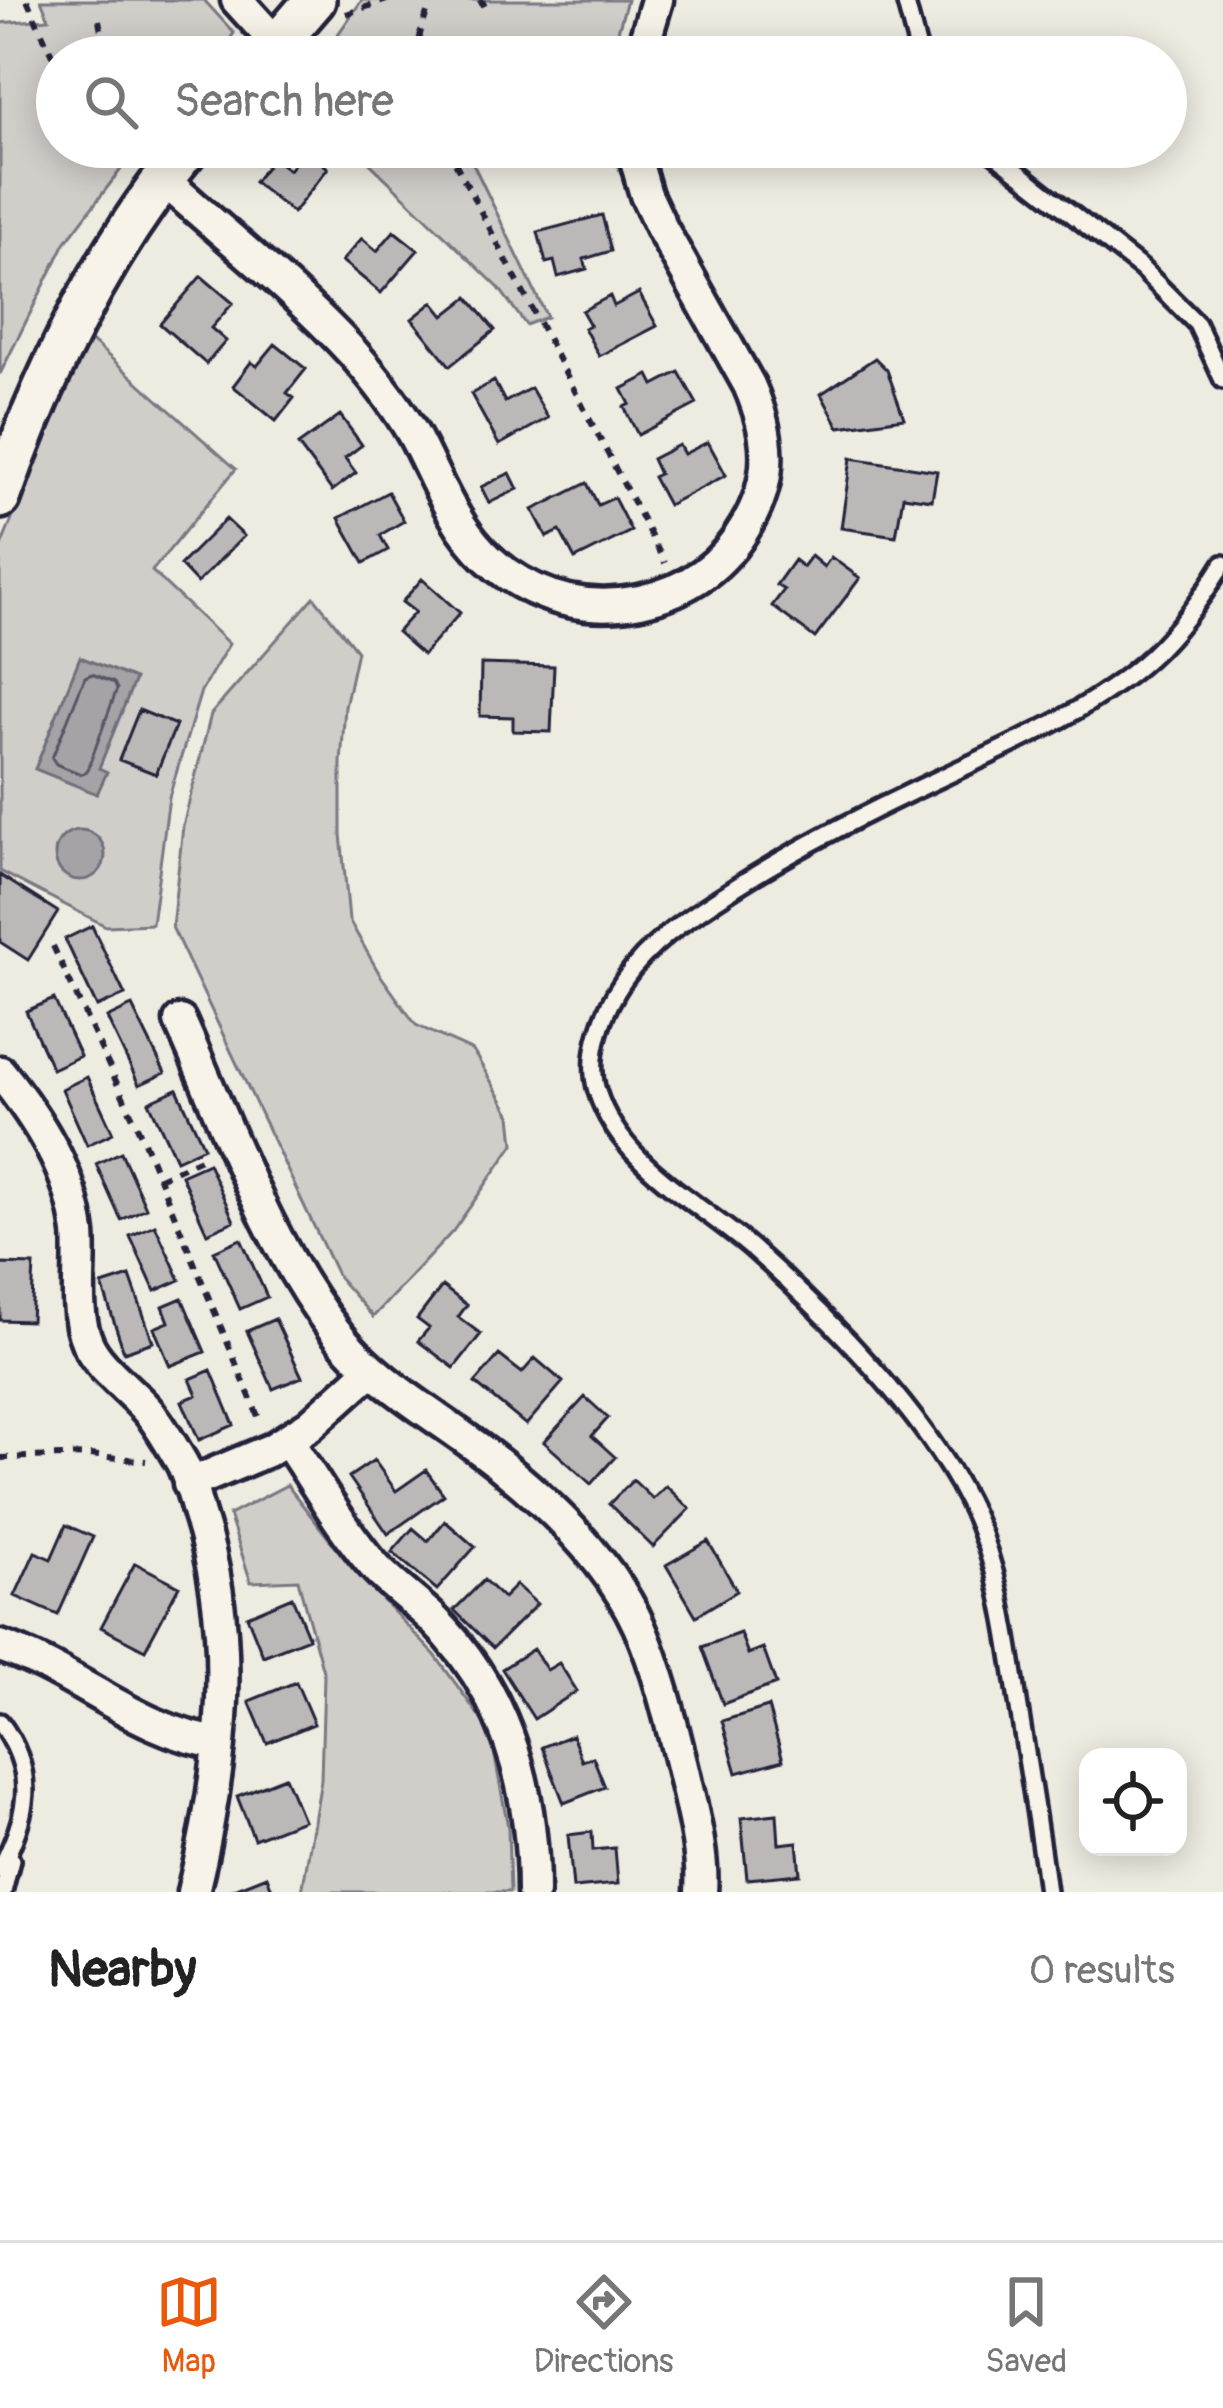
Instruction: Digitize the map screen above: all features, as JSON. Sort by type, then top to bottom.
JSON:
[{"type":"street","points":[[237,0],[262,36]]},
{"type":"street","points":[[646,36],[657,0]]},
{"type":"street","points":[[290,36],[327,4]]},
{"type":"street","points":[[0,498],[73,323],[116,248],[173,168]]},
{"type":"street","points":[[164,180],[352,352],[413,434],[456,519],[507,576],[553,599],[580,606],[616,606],[657,598],[704,576],[733,549],[764,485],[769,446],[749,385],[662,229],[638,168]]},
{"type":"street","points":[[180,1021],[292,1270],[336,1332],[370,1371],[503,1466],[561,1518],[612,1578],[640,1627],[670,1718],[691,1804],[701,1892]]},
{"type":"street","points":[[3,1085],[52,1147],[71,1193],[79,1233],[80,1315],[88,1344],[153,1417],[186,1475],[205,1532],[223,1656],[219,1743],[193,1892]]},
{"type":"street","points":[[186,1475],[279,1444],[310,1425],[370,1371]]},
{"type":"street","points":[[279,1444],[374,1565],[471,1662],[503,1718],[524,1778],[533,1892]]},
{"type":"street","points":[[0,1646],[32,1656],[163,1729],[219,1743]]},
{"type":"lane","points":[[905,0],[914,36]]},
{"type":"lane","points":[[1013,168],[1142,268],[1197,324],[1223,380]]},
{"type":"lane","points":[[1047,1892],[1006,1622],[991,1557],[967,1499],[927,1436],[826,1318],[753,1249],[635,1156],[609,1119],[596,1088],[596,1052],[606,1006],[638,959],[684,921],[765,869],[1093,700],[1149,658],[1196,607],[1223,565]]},
{"type":"lane","points":[[0,1722],[15,1743],[28,1787],[3,1892]]},
{"type":"lane","points":[[0,1870],[16,1836]]},
{"type":"path","points":[[27,0],[43,36]]},
{"type":"path","points":[[327,4],[348,15],[387,0]]},
{"type":"path","points":[[420,36],[431,0]]},
{"type":"path","points":[[480,0],[482,4],[490,0]]},
{"type":"path","points":[[99,20],[102,36]]},
{"type":"path","points":[[458,168],[678,588]]},
{"type":"path","points":[[53,946],[279,1444]]},
{"type":"path","points":[[159,1178],[236,1144]]},
{"type":"path","points":[[0,1458],[90,1454],[186,1475]]},
{"type":"shaded area","points":[[41,0],[204,0],[234,33],[36,36],[36,168],[122,168],[65,243],[0,374],[0,23],[49,19]]},
{"type":"shaded area","points":[[362,0],[627,0],[617,36],[337,36]]},
{"type":"shaded area","points":[[375,168],[475,168],[547,317],[526,325],[499,288]]},
{"type":"shaded area","points":[[86,336],[236,469],[152,571],[229,644],[201,691],[169,797],[152,924],[106,926],[0,871],[0,549]]},
{"type":"shaded area","points":[[314,597],[357,651],[345,707],[341,763],[341,834],[349,920],[416,1025],[473,1051],[511,1115],[514,1144],[453,1231],[373,1317],[338,1277],[172,927],[183,826],[211,714]]},
{"type":"shaded area","points":[[287,1485],[351,1567],[435,1655],[490,1731],[508,1827],[510,1892],[302,1892],[321,1780],[324,1675],[298,1580],[251,1582],[229,1515]]},
{"type":"water","points":[[80,657],[135,679],[99,768],[107,772],[97,794],[35,769]]},
{"type":"water","points":[[80,830],[98,837],[105,855],[98,873],[80,880],[62,873],[55,855],[62,837]]},
{"type":"building","points":[[265,168],[328,168],[293,213],[254,182]]},
{"type":"building","points":[[602,215],[611,251],[584,259],[587,269],[558,277],[554,261],[546,263],[538,232]]},
{"type":"building","points":[[394,231],[418,250],[381,293],[342,261],[362,238],[377,251]]},
{"type":"building","points":[[201,276],[233,303],[211,328],[226,341],[206,364],[160,324]]},
{"type":"building","points":[[639,293],[657,326],[599,356],[584,328],[590,325],[582,311],[610,296],[614,306]]},
{"type":"building","points":[[468,297],[495,330],[450,366],[412,319],[433,302],[444,316]]},
{"type":"building","points":[[275,344],[306,369],[287,393],[294,398],[276,421],[233,386],[251,362],[257,366]]},
{"type":"building","points":[[875,358],[887,370],[904,418],[839,427],[821,394]]},
{"type":"building","points":[[679,372],[697,404],[638,435],[624,407],[630,404],[622,389],[649,375],[654,385]]},
{"type":"building","points":[[494,381],[505,402],[531,388],[548,418],[499,445],[471,394]]},
{"type":"building","points":[[340,415],[362,445],[345,458],[356,473],[332,491],[298,445]]},
{"type":"building","points":[[708,442],[726,475],[668,505],[653,477],[659,474],[652,459],[679,445],[684,454]]},
{"type":"building","points":[[851,458],[937,471],[932,500],[903,496],[896,536],[841,528]]},
{"type":"building","points":[[510,473],[518,489],[489,503],[481,487]]},
{"type":"building","points":[[587,483],[598,505],[614,498],[631,531],[575,559],[560,531],[547,537],[533,510]]},
{"type":"building","points":[[388,492],[404,521],[380,535],[388,550],[364,563],[339,518]]},
{"type":"building","points":[[226,519],[244,536],[197,583],[180,565]]},
{"type":"building","points":[[811,556],[824,567],[831,557],[860,578],[815,638],[772,606],[784,590],[776,585],[794,560],[803,567]]},
{"type":"building","points":[[422,579],[460,613],[423,655],[397,632],[415,612],[402,602]]},
{"type":"building","points":[[481,664],[554,666],[551,732],[513,731],[513,717],[480,716]]},
{"type":"building","points":[[139,710],[176,725],[156,774],[119,760]]},
{"type":"building","points":[[0,875],[58,912],[28,960],[0,942]]},
{"type":"building","points":[[92,926],[125,995],[97,1007],[65,939]]},
{"type":"building","points":[[54,999],[80,1056],[52,1069],[26,1011]]},
{"type":"building","points":[[132,1006],[165,1073],[139,1085],[107,1018]]},
{"type":"building","points":[[87,1077],[113,1133],[87,1145],[62,1089]]},
{"type":"building","points":[[177,1089],[204,1147],[176,1160],[149,1102]]},
{"type":"building","points":[[121,1152],[146,1208],[121,1220],[96,1164]]},
{"type":"building","points":[[208,1163],[234,1221],[207,1233],[181,1175]]},
{"type":"building","points":[[155,1225],[180,1280],[155,1291],[130,1236]]},
{"type":"building","points":[[241,1239],[267,1297],[240,1309],[214,1251]]},
{"type":"building","points":[[0,1264],[34,1265],[31,1321],[0,1320]]},
{"type":"building","points":[[130,1276],[153,1342],[124,1352],[102,1285]]},
{"type":"building","points":[[442,1286],[467,1305],[458,1317],[481,1334],[454,1368],[418,1341],[429,1328],[417,1319]]},
{"type":"building","points":[[182,1298],[205,1352],[170,1366],[154,1328],[169,1322],[163,1306]]},
{"type":"building","points":[[275,1319],[302,1377],[273,1389],[247,1331]]},
{"type":"building","points":[[499,1355],[522,1373],[535,1358],[563,1382],[526,1425],[475,1383]]},
{"type":"building","points":[[211,1370],[234,1425],[199,1440],[182,1401],[197,1395],[190,1379]]},
{"type":"building","points":[[585,1397],[608,1418],[592,1436],[615,1457],[591,1484],[544,1442]]},
{"type":"building","points":[[374,1460],[396,1491],[426,1470],[444,1495],[388,1534],[349,1477]]},
{"type":"building","points":[[633,1480],[653,1499],[666,1486],[690,1509],[653,1547],[609,1504]]},
{"type":"building","points":[[445,1521],[475,1547],[437,1590],[392,1552],[413,1528],[428,1541]]},
{"type":"building","points":[[66,1525],[93,1537],[58,1615],[15,1596],[35,1552],[51,1559]]},
{"type":"building","points":[[708,1541],[737,1591],[696,1616],[666,1565]]},
{"type":"building","points":[[135,1563],[179,1586],[145,1650],[101,1627]]},
{"type":"building","points":[[484,1580],[503,1598],[516,1585],[537,1604],[493,1648],[454,1610]]},
{"type":"building","points":[[292,1597],[309,1638],[263,1656],[247,1616]]},
{"type":"building","points":[[740,1633],[748,1654],[763,1648],[776,1684],[723,1704],[702,1647]]},
{"type":"building","points":[[533,1649],[547,1670],[559,1663],[577,1691],[534,1719],[502,1669]]},
{"type":"building","points":[[296,1682],[314,1724],[267,1743],[249,1701]]},
{"type":"building","points":[[768,1707],[783,1760],[737,1773],[722,1721]]},
{"type":"building","points":[[572,1735],[582,1761],[593,1757],[605,1787],[564,1803],[542,1747]]},
{"type":"building","points":[[285,1777],[303,1820],[254,1839],[237,1796]]},
{"type":"building","points":[[777,1814],[779,1844],[797,1842],[800,1874],[747,1879],[741,1818]]},
{"type":"building","points":[[592,1832],[593,1850],[615,1848],[618,1884],[573,1888],[568,1835]]},
{"type":"building","points":[[267,1876],[273,1892],[227,1892]]}]
